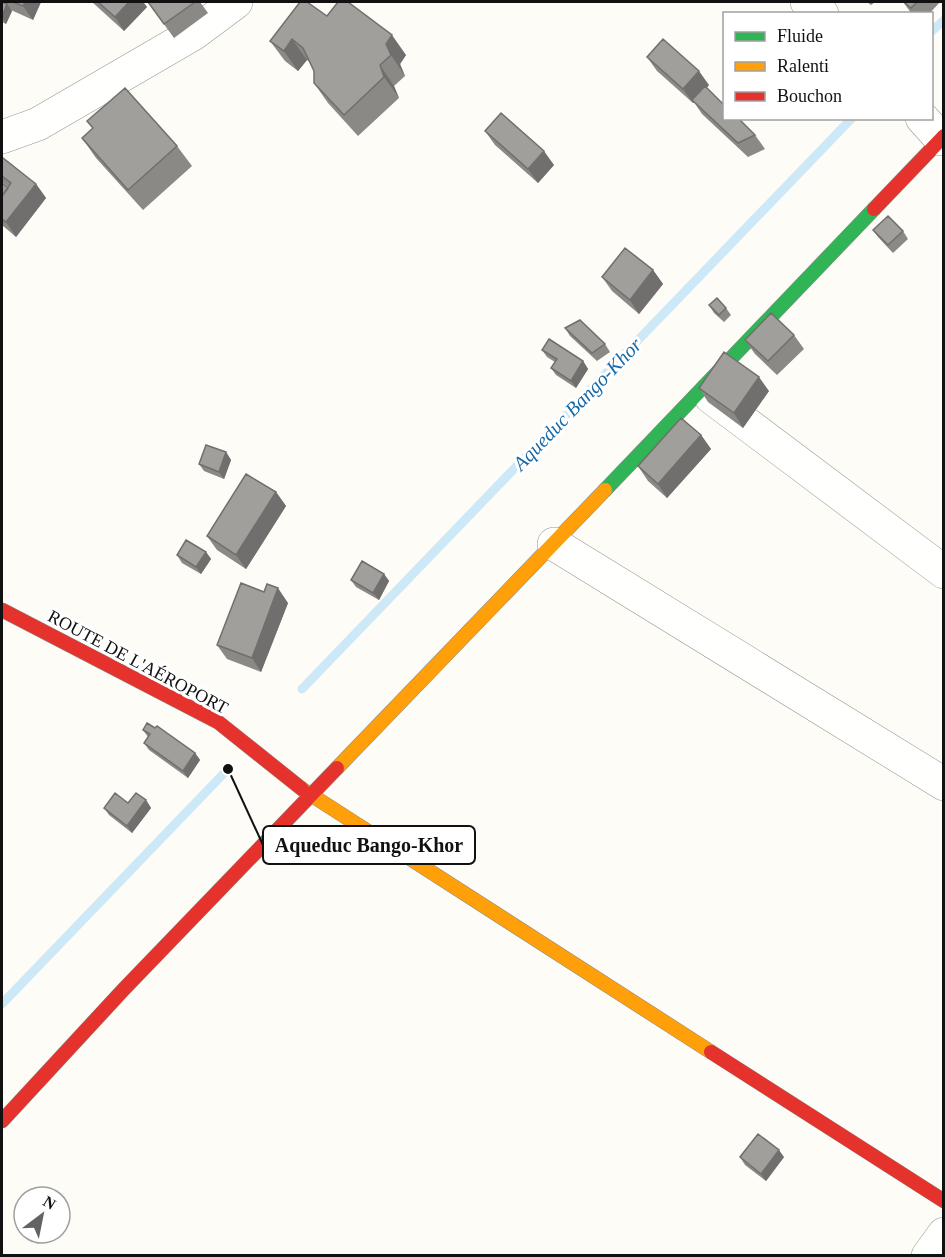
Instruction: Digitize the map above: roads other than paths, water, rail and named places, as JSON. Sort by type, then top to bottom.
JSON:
[{"type":"street","points":[[2,137],[48,118],[193,34],[236,2]]},
{"type":"street","points":[[807,2],[820,12]]},
{"type":"street","points":[[2,1121],[123,990],[554,544],[700,389],[935,131]]},
{"type":"street","points":[[700,389],[944,572]]},
{"type":"street","points":[[554,544],[944,784]]},
{"type":"street","name":"ROUTE DE L'AÉROPORT","points":[[2,610],[218,722],[310,796],[944,1201]]},
{"type":"street","points":[[928,1256],[944,1234]]},
{"type":"waterway","name":"Aqueduc Bango-Khor","points":[[933,30],[944,20]]},
{"type":"waterway","name":"Aqueduc Bango-Khor","points":[[302,689],[850,120]]},
{"type":"waterway","name":"Aqueduc Bango-Khor","points":[[2,1004],[228,769]]},
{"type":"place","name":"Aqueduc Bango-Khor","points":[[228,769]]}]
